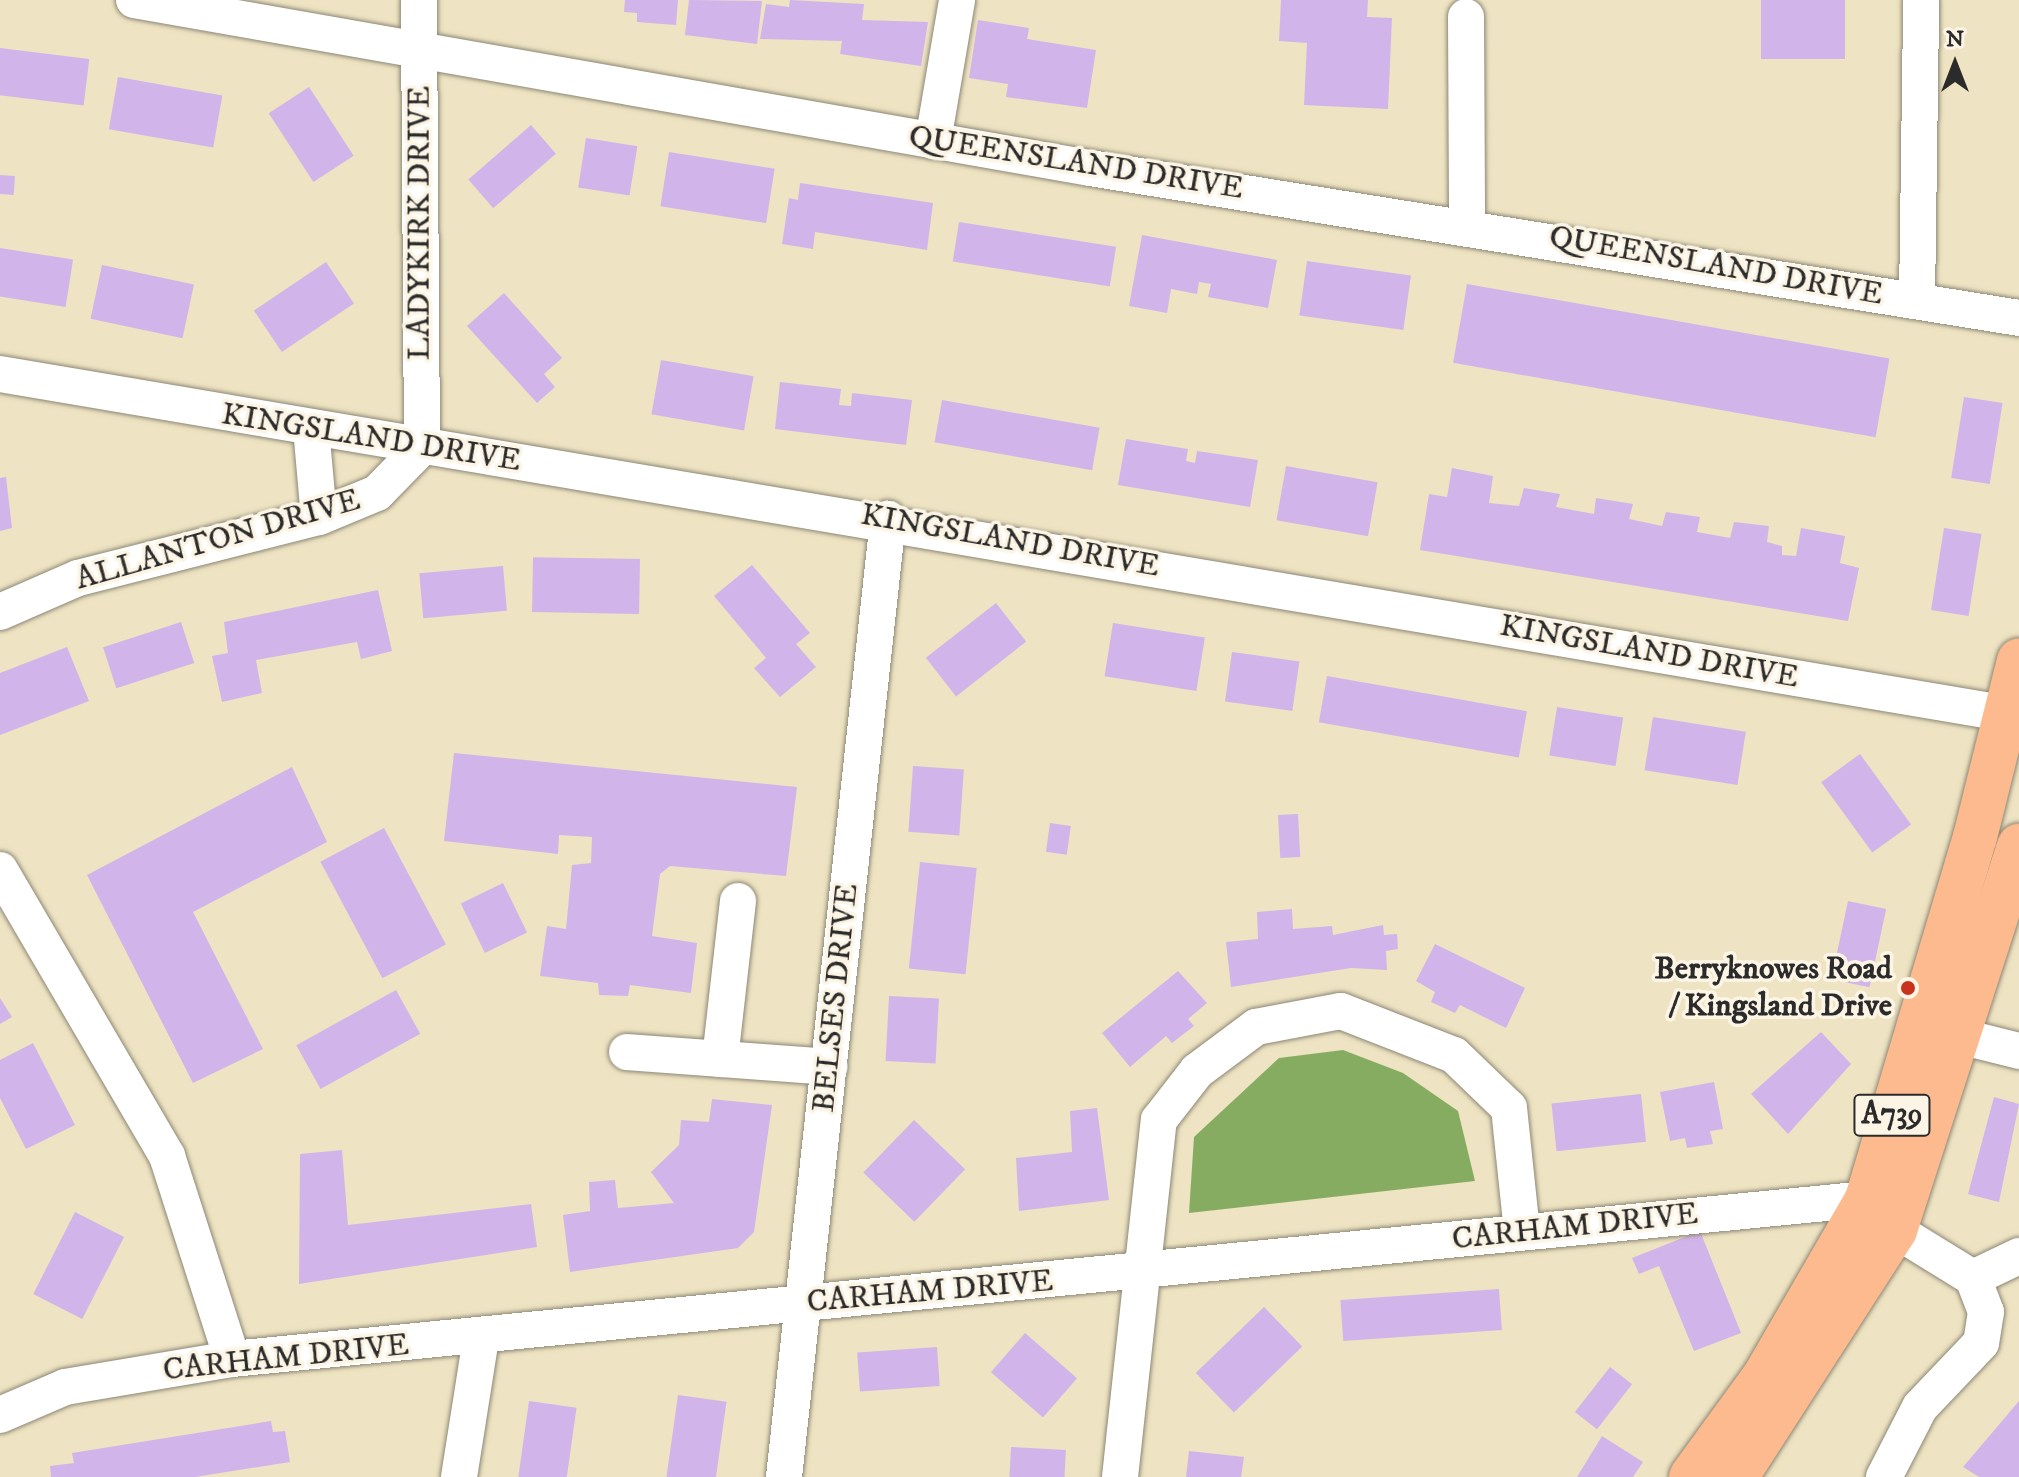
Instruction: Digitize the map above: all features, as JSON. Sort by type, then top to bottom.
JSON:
[{"type":"main road","name":"A739","points":[[1691,1477],[1881,1215],[1919,1025],[2014,715],[2019,660]]},
{"type":"main road","name":"A739","points":[[1736,1477],[1881,1215],[1961,1036],[2019,845]]},
{"type":"street","name":"QUEENSLAND DRIVE","points":[[134,0],[933,141],[1467,224],[2019,318]]},
{"type":"street","name":"LADYKIRK DRIVE","points":[[419,0],[422,447]]},
{"type":"street","points":[[933,141],[957,0]]},
{"type":"street","points":[[1917,301],[1921,0]]},
{"type":"street","points":[[1466,17],[1467,224]]},
{"type":"street","name":"KINGSLAND DRIVE","points":[[0,374],[422,447],[888,519],[2014,715]]},
{"type":"street","points":[[311,428],[319,517]]},
{"type":"street","name":"ALLANTON DRIVE","points":[[0,612],[78,578],[319,517],[377,493],[422,447]]},
{"type":"street","name":"BELSES DRIVE","points":[[784,1477],[888,519]]},
{"type":"street","points":[[0,870],[167,1156],[232,1359]]},
{"type":"street","points":[[720,1059],[738,901]]},
{"type":"street","points":[[1120,1477],[1159,1120],[1187,1083],[1256,1027],[1341,1011],[1454,1055],[1509,1108],[1522,1231]]},
{"type":"street","points":[[1919,1025],[2019,1051]]},
{"type":"street","points":[[627,1052],[829,1067]]},
{"type":"street","points":[[1881,1215],[1973,1278],[1986,1312],[1981,1343],[1920,1407],[1884,1477]]},
{"type":"street","name":"CARHAM DRIVE","points":[[0,1415],[65,1387],[232,1359],[481,1338],[1522,1231],[1881,1215]]},
{"type":"street","points":[[1973,1278],[2019,1256]]},
{"type":"street","points":[[459,1477],[481,1338]]},
{"type":"green space","points":[[1343,1050],[1403,1073],[1458,1111],[1475,1181],[1189,1213],[1194,1137],[1279,1058]]},
{"type":"building","points":[[625,0],[678,0],[676,25],[637,22],[637,13],[624,12]]},
{"type":"building","points":[[689,0],[762,1],[757,44],[685,35]]},
{"type":"building","points":[[790,0],[864,4],[862,20],[928,22],[921,66],[840,54],[842,41],[760,39],[766,4],[789,7]]},
{"type":"building","points":[[1281,0],[1368,0],[1367,17],[1392,18],[1388,109],[1304,105],[1307,43],[1279,41]]},
{"type":"building","points":[[1761,0],[1845,0],[1845,59],[1761,59]]},
{"type":"building","points":[[978,20],[1029,28],[1027,39],[1096,50],[1087,108],[1006,97],[1008,84],[969,78]]},
{"type":"building","points":[[0,48],[89,59],[84,106],[0,95]]},
{"type":"building","points":[[118,77],[222,95],[213,148],[109,129]]},
{"type":"building","points":[[309,87],[354,156],[313,182],[269,113]]},
{"type":"building","points":[[531,125],[556,154],[493,208],[468,179]]},
{"type":"building","points":[[586,138],[637,146],[630,196],[578,187]]},
{"type":"building","points":[[669,152],[775,169],[766,223],[660,206]]},
{"type":"building","points":[[0,175],[15,176],[14,195],[0,194]]},
{"type":"building","points":[[800,183],[933,203],[927,250],[815,232],[813,249],[782,244],[789,198],[798,200]]},
{"type":"building","points":[[959,222],[1116,247],[1110,286],[953,262]]},
{"type":"building","points":[[1142,235],[1277,260],[1268,308],[1208,297],[1211,284],[1199,282],[1197,294],[1171,289],[1167,313],[1129,306]]},
{"type":"building","points":[[0,248],[73,260],[66,307],[0,297]]},
{"type":"building","points":[[1307,261],[1411,276],[1403,330],[1299,315]]},
{"type":"building","points":[[326,262],[354,303],[282,352],[254,311]]},
{"type":"building","points":[[102,265],[194,285],[183,338],[91,319]]},
{"type":"building","points":[[1467,284],[1889,358],[1876,437],[1453,363]]},
{"type":"building","points":[[504,293],[562,358],[544,374],[555,387],[537,403],[467,326]]},
{"type":"building","points":[[661,360],[754,376],[744,430],[651,414]]},
{"type":"building","points":[[780,382],[841,389],[839,405],[851,406],[852,393],[912,400],[906,445],[775,429]]},
{"type":"building","points":[[1964,397],[2003,403],[1990,484],[1951,478]]},
{"type":"building","points":[[942,400],[1100,428],[1092,470],[935,442]]},
{"type":"building","points":[[1126,439],[1188,449],[1186,461],[1195,463],[1197,451],[1258,460],[1250,507],[1118,485]]},
{"type":"building","points":[[1286,466],[1378,482],[1368,536],[1276,520]]},
{"type":"building","points":[[1452,468],[1493,476],[1489,503],[1519,506],[1524,488],[1560,494],[1556,507],[1594,514],[1596,498],[1633,504],[1629,519],[1662,526],[1666,512],[1700,517],[1697,532],[1730,538],[1734,522],[1769,526],[1767,542],[1782,546],[1782,555],[1796,556],[1801,528],[1845,536],[1840,563],[1859,568],[1848,621],[1420,550],[1429,494],[1447,497]]},
{"type":"building","points":[[6,477],[12,528],[0,531],[0,478]]},
{"type":"building","points":[[1944,528],[1982,534],[1969,616],[1931,610]]},
{"type":"building","points":[[533,557],[640,559],[639,614],[532,612]]},
{"type":"building","points":[[752,565],[810,633],[796,644],[816,667],[780,697],[754,668],[766,658],[714,596]]},
{"type":"building","points":[[503,566],[507,611],[423,618],[419,573]]},
{"type":"building","points":[[378,590],[392,651],[361,659],[357,642],[256,660],[262,693],[222,702],[212,656],[228,653],[224,622]]},
{"type":"building","points":[[996,603],[1026,642],[956,696],[926,658]]},
{"type":"building","points":[[181,622],[194,663],[116,688],[103,647]]},
{"type":"building","points":[[1113,623],[1205,638],[1196,691],[1105,676]]},
{"type":"building","points":[[67,647],[89,701],[0,735],[0,673]]},
{"type":"building","points":[[1232,652],[1299,661],[1292,711],[1225,702]]},
{"type":"building","points":[[1327,676],[1527,711],[1519,758],[1319,722]]},
{"type":"building","points":[[1557,707],[1623,717],[1616,766],[1549,755]]},
{"type":"building","points":[[1653,717],[1746,732],[1737,785],[1645,770]]},
{"type":"building","points":[[454,753],[797,787],[786,876],[670,866],[660,874],[652,936],[697,943],[691,993],[630,985],[628,996],[599,995],[598,983],[540,976],[547,926],[566,929],[572,865],[591,863],[592,837],[559,835],[558,854],[444,841]]},
{"type":"building","points":[[1860,754],[1911,824],[1872,853],[1821,782]]},
{"type":"building","points":[[913,766],[964,770],[959,835],[908,832]]},
{"type":"building","points":[[292,767],[327,842],[193,912],[263,1049],[193,1083],[87,875]]},
{"type":"building","points":[[1298,814],[1300,857],[1280,858],[1278,815]]},
{"type":"building","points":[[1050,823],[1071,826],[1067,855],[1046,852]]},
{"type":"building","points":[[384,828],[446,945],[382,978],[320,862]]},
{"type":"building","points":[[920,862],[977,868],[966,974],[909,968]]},
{"type":"building","points":[[503,883],[527,932],[485,953],[461,904]]},
{"type":"building","points":[[1848,901],[1886,909],[1870,987],[1831,979]]},
{"type":"building","points":[[1292,909],[1293,929],[1332,926],[1333,935],[1383,925],[1384,935],[1397,934],[1398,949],[1386,951],[1387,970],[1351,968],[1231,987],[1226,942],[1258,939],[1257,912]]},
{"type":"building","points":[[1435,944],[1525,988],[1506,1028],[1460,1005],[1455,1013],[1431,1002],[1435,992],[1416,981]]},
{"type":"building","points":[[1178,971],[1207,1003],[1188,1019],[1194,1026],[1172,1043],[1166,1036],[1130,1067],[1102,1033]]},
{"type":"building","points":[[396,990],[420,1034],[321,1089],[296,1045]]},
{"type":"building","points":[[889,996],[939,999],[936,1064],[886,1061]]},
{"type":"building","points":[[0,998],[12,1017],[0,1024]]},
{"type":"building","points":[[1821,1032],[1851,1064],[1788,1134],[1751,1094]]},
{"type":"building","points":[[33,1043],[75,1125],[26,1149],[0,1098],[0,1060]]},
{"type":"building","points":[[1714,1082],[1723,1129],[1710,1131],[1713,1144],[1687,1148],[1685,1138],[1670,1141],[1660,1092]]},
{"type":"building","points":[[1641,1094],[1646,1142],[1557,1151],[1551,1103]]},
{"type":"building","points":[[1994,1097],[2019,1104],[1999,1202],[1968,1194]]},
{"type":"building","points":[[712,1099],[772,1105],[754,1232],[738,1248],[570,1272],[563,1215],[590,1211],[589,1182],[615,1180],[618,1208],[674,1203],[651,1172],[679,1145],[681,1120],[709,1122]]},
{"type":"building","points":[[1097,1108],[1109,1200],[1019,1211],[1016,1158],[1072,1152],[1070,1111]]},
{"type":"building","points":[[914,1120],[965,1169],[914,1222],[863,1173]]},
{"type":"building","points":[[342,1150],[348,1225],[531,1204],[537,1247],[299,1284],[300,1154]]},
{"type":"building","points":[[75,1212],[124,1237],[82,1319],[33,1294]]},
{"type":"building","points":[[1700,1231],[1741,1333],[1694,1351],[1659,1266],[1639,1274],[1632,1258]]},
{"type":"building","points":[[1499,1289],[1502,1330],[1343,1341],[1340,1300]]},
{"type":"building","points":[[1264,1307],[1302,1347],[1234,1413],[1196,1373]]},
{"type":"building","points":[[1025,1333],[1077,1378],[1043,1418],[991,1372]]},
{"type":"building","points":[[937,1347],[940,1386],[860,1391],[857,1353]]},
{"type":"building","points":[[1610,1367],[1632,1384],[1597,1429],[1575,1412]]},
{"type":"building","points":[[678,1395],[727,1402],[716,1477],[666,1477]]},
{"type":"building","points":[[529,1401],[577,1408],[567,1477],[518,1477]]},
{"type":"building","points":[[2019,1401],[2019,1477],[1979,1477],[1963,1467]]},
{"type":"building","points":[[271,1421],[273,1432],[285,1431],[290,1462],[195,1477],[51,1477],[50,1466],[74,1463],[72,1453]]},
{"type":"building","points":[[1602,1436],[1643,1462],[1633,1477],[1577,1477]]},
{"type":"building","points":[[1011,1447],[1066,1450],[1065,1477],[1009,1477]]},
{"type":"building","points":[[1189,1451],[1244,1457],[1241,1477],[1186,1477]]},
{"type":"place","name":"Berryknowes Road / Kingsland Drive","points":[[1908,988]]}]
